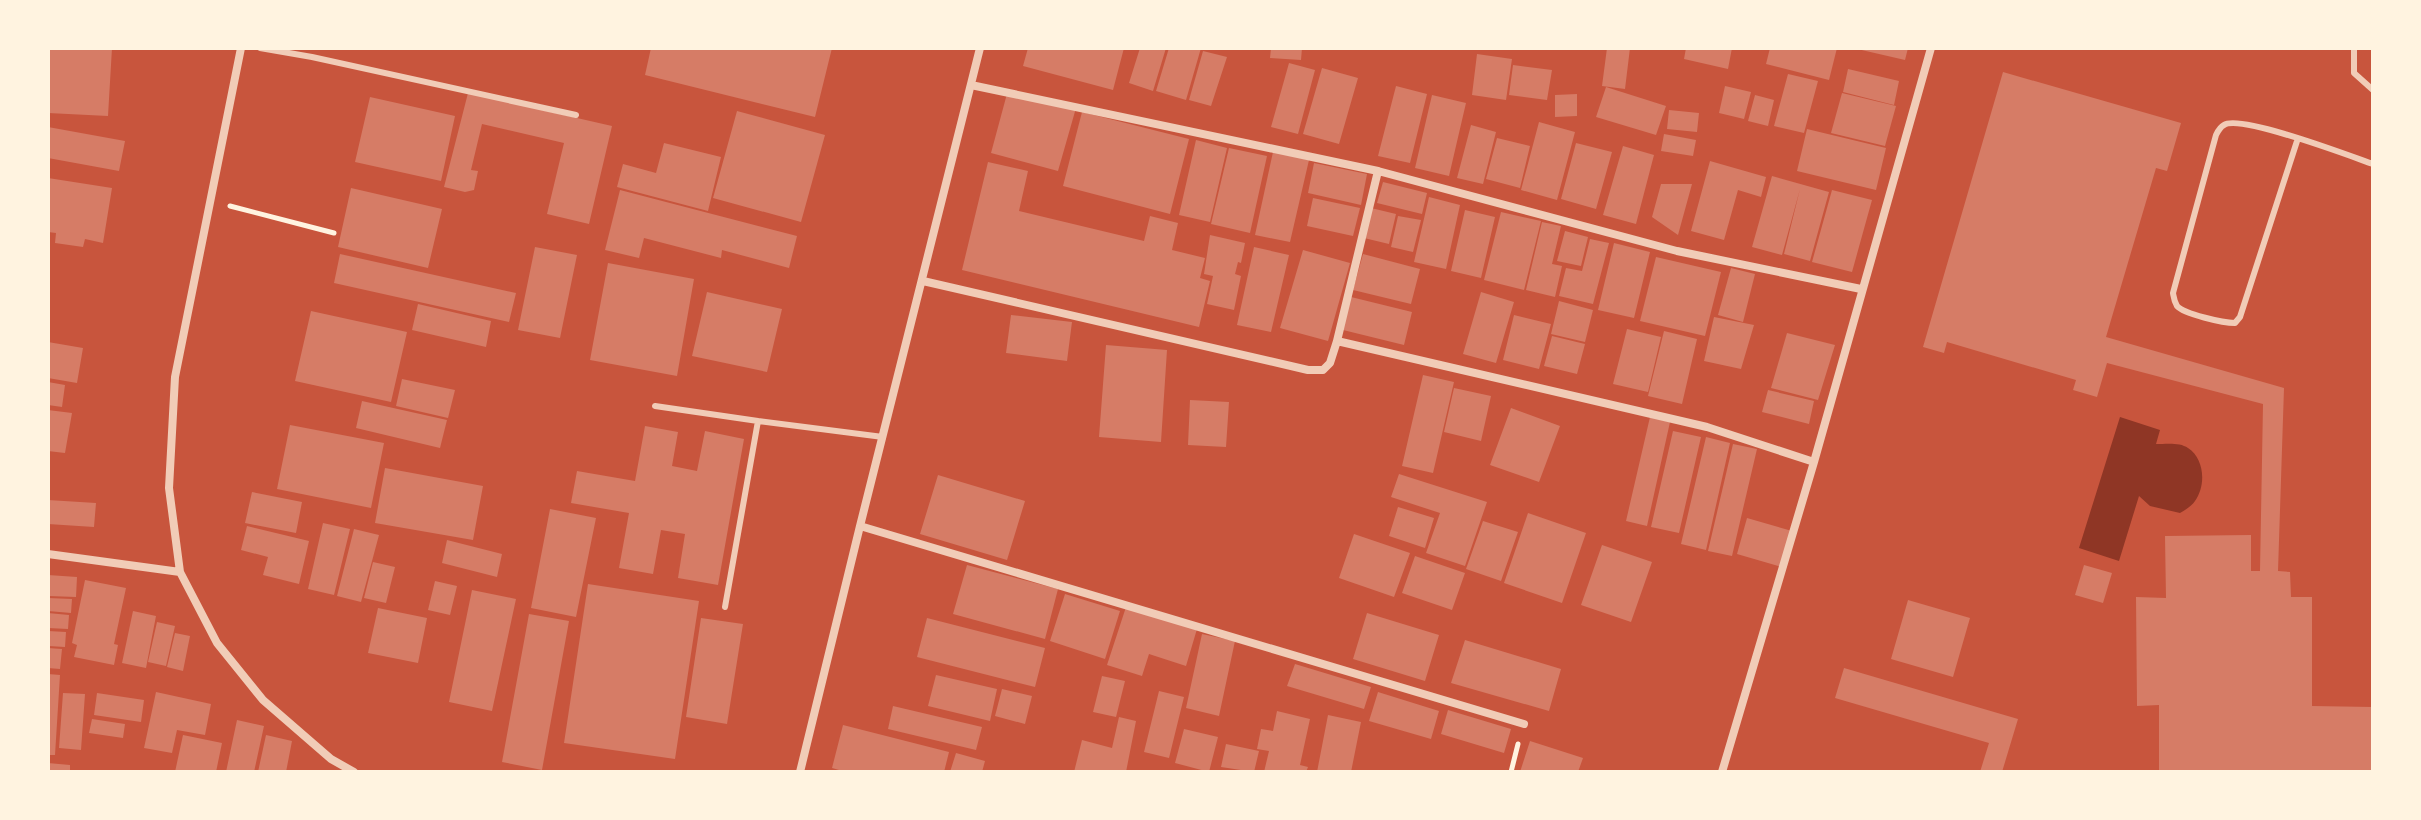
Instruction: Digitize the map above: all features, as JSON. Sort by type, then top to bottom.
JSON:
[{"type":"street","points":[[241,48],[175,377],[169,488],[180,572],[217,643],[263,700],[331,759],[354,772]]},
{"type":"street","points":[[800,772],[980,48]]},
{"type":"street","points":[[1722,772],[1814,462],[1931,48]]},
{"type":"street","points":[[971,85],[1378,171],[1677,251],[1861,289]]},
{"type":"street","points":[[923,281],[1308,370],[1323,370],[1330,363],[1337,341],[1378,171]]},
{"type":"street","points":[[1337,341],[1707,427],[1814,462]]},
{"type":"street","points":[[860,526],[1524,724]]},
{"type":"street","points":[[48,554],[180,572]]},
{"type":"lane","points":[[260,48],[278,49],[576,115]]},
{"type":"lane","points":[[2354,48],[2354,73],[2373,90]]},
{"type":"lane","points":[[2298,138],[2240,317],[2235,323],[2227,323],[2181,309],[2175,303],[2173,293],[2216,135],[2224,125],[2233,122],[2298,138],[2373,164]]},
{"type":"lane","points":[[655,406],[883,437]]},
{"type":"lane","points":[[725,607],[758,421]]},
{"type":"path","points":[[210,201],[334,233]]},
{"type":"shaded area","points":[[2120,417],[2160,430],[2156,444],[2177,444],[2188,448],[2201,466],[2202,481],[2195,501],[2180,513],[2150,506],[2139,496],[2119,561],[2079,548]]},
{"type":"building","points":[[48,48],[112,48],[108,116],[48,113]]},
{"type":"building","points":[[651,48],[832,48],[815,117],[645,75]]},
{"type":"building","points":[[1028,48],[1124,48],[1113,90],[1023,66]]},
{"type":"building","points":[[1140,48],[1166,48],[1153,91],[1129,83]]},
{"type":"building","points":[[1169,48],[1201,48],[1186,100],[1156,91]]},
{"type":"building","points":[[1271,48],[1302,48],[1301,60],[1270,58]]},
{"type":"building","points":[[1607,48],[1630,48],[1625,89],[1602,86]]},
{"type":"building","points":[[1686,48],[1732,48],[1728,69],[1684,59]]},
{"type":"building","points":[[1770,48],[1837,48],[1829,80],[1766,64]]},
{"type":"building","points":[[1853,48],[1908,48],[1905,60]]},
{"type":"building","points":[[1203,51],[1227,57],[1211,106],[1189,100]]},
{"type":"building","points":[[1477,54],[1512,59],[1506,100],[1472,95]]},
{"type":"building","points":[[1289,63],[1315,70],[1298,134],[1271,127]]},
{"type":"building","points":[[1513,65],[1552,70],[1547,100],[1509,95]]},
{"type":"building","points":[[1322,68],[1358,78],[1339,144],[1303,134]]},
{"type":"building","points":[[1848,69],[1899,81],[1894,105],[1843,92]]},
{"type":"building","points":[[2003,72],[2181,123],[2167,171],[2156,168],[2106,337],[2284,388],[2278,571],[2290,572],[2291,597],[2312,597],[2312,706],[2373,707],[2373,772],[2159,772],[2159,705],[2137,706],[2136,597],[2166,598],[2165,536],[2251,535],[2251,571],[2260,571],[2263,404],[2107,363],[2097,397],[2073,390],[2076,380],[1947,342],[1944,353],[1923,347]]},
{"type":"building","points":[[1788,74],[1818,81],[1804,133],[1774,126]]},
{"type":"building","points":[[1396,86],[1427,94],[1410,163],[1378,156]]},
{"type":"building","points":[[1725,86],[1751,92],[1744,119],[1719,113]]},
{"type":"building","points":[[1606,87],[1666,106],[1656,135],[1596,117]]},
{"type":"building","points":[[1008,90],[1076,108],[1058,171],[991,153]]},
{"type":"building","points":[[468,93],[612,126],[589,224],[547,214],[564,143],[482,124],[471,170],[478,171],[474,190],[465,192],[444,187]]},
{"type":"building","points":[[1842,93],[1896,106],[1885,146],[1831,133]]},
{"type":"building","points":[[1577,94],[1577,116],[1555,117],[1555,95]]},
{"type":"building","points":[[1432,95],[1466,103],[1449,176],[1415,168]]},
{"type":"building","points":[[1755,95],[1774,100],[1768,126],[1748,121]]},
{"type":"building","points":[[370,97],[455,116],[441,181],[355,162]]},
{"type":"building","points":[[1669,110],[1699,113],[1697,132],[1667,129]]},
{"type":"building","points":[[737,111],[825,135],[801,222],[713,198]]},
{"type":"building","points":[[1082,112],[1189,139],[1170,214],[1063,186]]},
{"type":"building","points":[[1539,122],[1575,132],[1557,200],[1521,190]]},
{"type":"building","points":[[1471,125],[1496,132],[1483,184],[1457,178]]},
{"type":"building","points":[[48,127],[125,141],[119,171],[48,158]]},
{"type":"building","points":[[1807,129],[1886,148],[1876,190],[1797,171]]},
{"type":"building","points":[[1664,134],[1696,140],[1693,156],[1661,151]]},
{"type":"building","points":[[1497,138],[1530,146],[1520,188],[1486,179]]},
{"type":"building","points":[[1196,140],[1227,148],[1210,222],[1179,215]]},
{"type":"building","points":[[664,143],[721,157],[708,211],[617,187],[623,164],[656,173]]},
{"type":"building","points":[[1576,143],[1612,152],[1596,209],[1561,199]]},
{"type":"building","points":[[1623,146],[1654,155],[1636,224],[1603,215]]},
{"type":"building","points":[[1229,148],[1267,156],[1250,233],[1211,224]]},
{"type":"building","points":[[1273,152],[1309,160],[1290,242],[1255,235]]},
{"type":"building","points":[[1710,161],[1766,177],[1761,197],[1738,190],[1724,240],[1691,231]]},
{"type":"building","points":[[988,162],[1028,171],[1019,211],[1144,241],[1150,216],[1178,223],[1172,250],[1205,258],[1200,278],[1210,281],[1199,327],[962,270]]},
{"type":"building","points":[[1314,163],[1367,174],[1361,205],[1308,193]]},
{"type":"building","points":[[1772,176],[1829,192],[1810,261],[1784,254],[1800,189],[1782,255],[1752,247]]},
{"type":"building","points":[[48,178],[112,188],[103,243],[85,239],[83,247],[55,243],[56,233],[48,232]]},
{"type":"building","points":[[1383,182],[1427,193],[1422,214],[1377,203]]},
{"type":"building","points":[[1661,184],[1692,184],[1678,235],[1652,217]]},
{"type":"building","points":[[351,188],[442,209],[428,268],[338,247]]},
{"type":"building","points":[[620,190],[797,236],[789,268],[722,250],[721,258],[644,238],[639,258],[605,250]]},
{"type":"building","points":[[1832,190],[1872,200],[1852,272],[1812,262]]},
{"type":"building","points":[[1429,197],[1460,205],[1446,269],[1414,262]]},
{"type":"building","points":[[1313,198],[1360,208],[1353,236],[1307,226]]},
{"type":"building","points":[[1371,208],[1396,214],[1389,244],[1364,238]]},
{"type":"building","points":[[1465,210],[1495,217],[1481,278],[1451,271]]},
{"type":"building","points":[[1501,212],[1541,221],[1524,290],[1484,280]]},
{"type":"building","points":[[1398,216],[1421,220],[1413,252],[1391,247]]},
{"type":"building","points":[[1542,222],[1561,226],[1552,264],[1562,266],[1555,297],[1526,290]]},
{"type":"building","points":[[1565,231],[1588,237],[1581,266],[1557,261]]},
{"type":"building","points":[[1210,235],[1245,243],[1235,274],[1241,276],[1234,310],[1207,304],[1213,276],[1204,274]]},
{"type":"building","points":[[1590,239],[1609,243],[1593,304],[1559,296],[1566,268],[1582,271]]},
{"type":"building","points":[[1614,243],[1650,252],[1634,318],[1598,310]]},
{"type":"building","points":[[535,247],[577,255],[560,338],[518,330]]},
{"type":"building","points":[[1254,247],[1289,255],[1271,332],[1237,325]]},
{"type":"building","points":[[1303,250],[1350,263],[1328,341],[1280,328]]},
{"type":"building","points":[[340,254],[516,293],[509,322],[334,283]]},
{"type":"building","points":[[1363,254],[1420,269],[1411,304],[1353,290]]},
{"type":"building","points":[[1656,257],[1721,272],[1705,336],[1640,321]]},
{"type":"building","points":[[608,263],[694,279],[677,376],[590,360]]},
{"type":"building","points":[[1731,268],[1755,274],[1743,322],[1718,315]]},
{"type":"building","points":[[707,292],[782,309],[767,372],[692,356]]},
{"type":"building","points":[[1481,292],[1514,302],[1496,363],[1463,354]]},
{"type":"building","points":[[1351,297],[1412,312],[1404,345],[1343,330]]},
{"type":"building","points":[[1559,301],[1593,310],[1585,342],[1551,334]]},
{"type":"building","points":[[418,304],[491,321],[486,347],[412,330]]},
{"type":"building","points":[[311,311],[407,332],[391,402],[295,381]]},
{"type":"building","points":[[1011,315],[1072,322],[1067,361],[1006,353]]},
{"type":"building","points":[[1514,315],[1551,324],[1539,369],[1503,360]]},
{"type":"building","points":[[1714,317],[1754,325],[1741,369],[1704,361]]},
{"type":"building","points":[[1627,329],[1661,337],[1648,392],[1613,384]]},
{"type":"building","points":[[1664,331],[1697,339],[1682,404],[1648,396]]},
{"type":"building","points":[[1787,333],[1835,345],[1818,400],[1771,388]]},
{"type":"building","points":[[1552,336],[1585,344],[1577,374],[1544,366]]},
{"type":"building","points":[[48,342],[83,348],[77,383],[48,378]]},
{"type":"building","points":[[1106,345],[1167,350],[1161,442],[1099,437]]},
{"type":"building","points":[[1423,375],[1454,382],[1433,473],[1402,466]]},
{"type":"building","points":[[402,379],[455,390],[448,418],[396,406]]},
{"type":"building","points":[[48,382],[65,385],[62,407],[48,405]]},
{"type":"building","points":[[1454,388],[1491,396],[1481,441],[1444,432]]},
{"type":"building","points":[[1768,390],[1814,401],[1809,424],[1762,412]]},
{"type":"building","points":[[1190,400],[1229,402],[1226,447],[1188,445]]},
{"type":"building","points":[[362,401],[447,420],[440,448],[356,428]]},
{"type":"building","points":[[1511,408],[1560,426],[1539,482],[1490,465]]},
{"type":"building","points":[[48,410],[72,413],[65,453],[48,451]]},
{"type":"building","points":[[1650,417],[1670,422],[1647,526],[1626,521]]},
{"type":"building","points":[[290,425],[384,443],[371,508],[277,489]]},
{"type":"building","points":[[645,426],[678,432],[672,466],[697,471],[705,431],[744,439],[718,585],[678,578],[685,534],[661,530],[653,574],[619,568],[629,513],[571,503],[577,471],[635,481]]},
{"type":"building","points":[[1673,431],[1701,437],[1679,533],[1651,527]]},
{"type":"building","points":[[1706,437],[1730,443],[1706,550],[1681,544]]},
{"type":"building","points":[[1733,444],[1757,449],[1732,556],[1708,551]]},
{"type":"building","points":[[385,468],[483,486],[473,540],[375,523]]},
{"type":"building","points":[[1399,474],[1487,502],[1465,566],[1426,553],[1440,513],[1391,497]]},
{"type":"building","points":[[938,475],[1025,501],[1007,560],[920,534]]},
{"type":"building","points":[[252,492],[302,502],[296,533],[245,523]]},
{"type":"building","points":[[48,500],[96,503],[94,527],[48,524]]},
{"type":"building","points":[[1398,507],[1434,518],[1425,548],[1389,536]]},
{"type":"building","points":[[550,509],[596,518],[576,617],[531,608]]},
{"type":"building","points":[[1528,513],[1586,533],[1562,603],[1504,583]]},
{"type":"building","points":[[1747,518],[1792,531],[1782,567],[1737,554]]},
{"type":"building","points":[[1483,521],[1518,532],[1501,581],[1466,569]]},
{"type":"building","points":[[323,523],[350,529],[334,595],[308,589]]},
{"type":"building","points":[[247,526],[309,541],[299,584],[263,575],[268,557],[241,550]]},
{"type":"building","points":[[354,529],[379,535],[361,602],[337,596]]},
{"type":"building","points":[[1354,534],[1410,553],[1394,597],[1339,578]]},
{"type":"building","points":[[447,540],[502,554],[497,577],[442,563]]},
{"type":"building","points":[[1602,545],[1652,562],[1631,622],[1581,605]]},
{"type":"building","points":[[1415,556],[1465,573],[1452,610],[1402,593]]},
{"type":"building","points":[[373,562],[395,567],[386,603],[364,598]]},
{"type":"building","points":[[967,565],[1058,589],[1045,639],[953,614]]},
{"type":"building","points":[[2084,565],[2112,573],[2103,603],[2075,595]]},
{"type":"building","points":[[48,575],[77,577],[76,597],[48,596]]},
{"type":"building","points":[[85,580],[126,588],[114,644],[118,645],[114,665],[74,657],[77,645],[72,643]]},
{"type":"building","points":[[435,581],[457,586],[450,615],[428,610]]},
{"type":"building","points":[[588,584],[699,601],[675,759],[564,743]]},
{"type":"building","points":[[472,590],[516,599],[492,711],[449,702]]},
{"type":"building","points":[[1065,594],[1120,611],[1105,659],[1050,641]]},
{"type":"building","points":[[48,598],[72,599],[71,613],[48,611]]},
{"type":"building","points":[[1908,600],[1970,618],[1953,677],[1891,659]]},
{"type":"building","points":[[1126,607],[1197,629],[1186,666],[1149,654],[1142,676],[1107,665]]},
{"type":"building","points":[[378,608],[427,618],[418,663],[368,653]]},
{"type":"building","points":[[133,611],[156,616],[146,668],[122,663]]},
{"type":"building","points":[[48,613],[69,615],[68,629],[48,628]]},
{"type":"building","points":[[1367,613],[1439,635],[1425,681],[1353,659]]},
{"type":"building","points":[[529,614],[569,621],[542,770],[502,762]]},
{"type":"building","points":[[701,618],[743,624],[727,724],[686,717]]},
{"type":"building","points":[[927,618],[1045,648],[1035,687],[917,657]]},
{"type":"building","points":[[157,622],[175,626],[166,666],[148,662]]},
{"type":"building","points":[[48,631],[66,632],[65,647],[48,646]]},
{"type":"building","points":[[175,633],[190,636],[183,671],[167,667]]},
{"type":"building","points":[[1202,634],[1235,641],[1219,716],[1186,708]]},
{"type":"building","points":[[1465,640],[1561,669],[1549,711],[1451,683]]},
{"type":"building","points":[[48,648],[62,649],[60,669],[48,668]]},
{"type":"building","points":[[1295,664],[1371,687],[1364,709],[1287,686]]},
{"type":"building","points":[[1844,668],[2018,719],[2002,772],[1980,772],[1989,743],[1835,698]]},
{"type":"building","points":[[48,674],[60,675],[55,755],[48,755]]},
{"type":"building","points":[[936,675],[997,689],[990,721],[928,706]]},
{"type":"building","points":[[1102,676],[1125,681],[1116,717],[1093,712]]},
{"type":"building","points":[[1002,689],[1032,696],[1025,724],[995,716]]},
{"type":"building","points":[[1159,691],[1184,697],[1169,758],[1144,752]]},
{"type":"building","points":[[156,692],[211,704],[205,735],[177,730],[172,753],[144,748]]},
{"type":"building","points":[[1378,692],[1439,711],[1431,739],[1369,721]]},
{"type":"building","points":[[63,693],[85,694],[81,750],[59,748]]},
{"type":"building","points":[[97,693],[144,700],[141,722],[94,715]]},
{"type":"building","points":[[893,706],[982,727],[976,750],[888,729]]},
{"type":"building","points":[[1448,710],[1511,729],[1504,753],[1441,734]]},
{"type":"building","points":[[1277,711],[1310,719],[1300,765],[1308,767],[1306,772],[1264,772],[1269,751],[1257,749],[1261,729],[1273,731]]},
{"type":"building","points":[[1328,715],[1361,722],[1351,772],[1317,772]]},
{"type":"building","points":[[1119,717],[1136,721],[1126,772],[1074,772],[1082,740],[1112,748]]},
{"type":"building","points":[[92,719],[125,724],[123,738],[89,733]]},
{"type":"building","points":[[237,720],[264,726],[254,772],[226,772]]},
{"type":"building","points":[[843,725],[949,752],[944,772],[846,772],[832,768]]},
{"type":"building","points":[[1184,729],[1218,737],[1209,772],[1175,763]]},
{"type":"building","points":[[183,735],[222,743],[216,772],[175,772]]},
{"type":"building","points":[[266,735],[292,741],[286,772],[258,772]]},
{"type":"building","points":[[1530,741],[1583,758],[1578,772],[1520,772]]},
{"type":"building","points":[[1226,744],[1259,751],[1254,772],[1221,767]]},
{"type":"building","points":[[956,753],[985,761],[982,772],[950,772]]},
{"type":"building","points":[[48,763],[70,765],[70,772],[48,772]]}]
